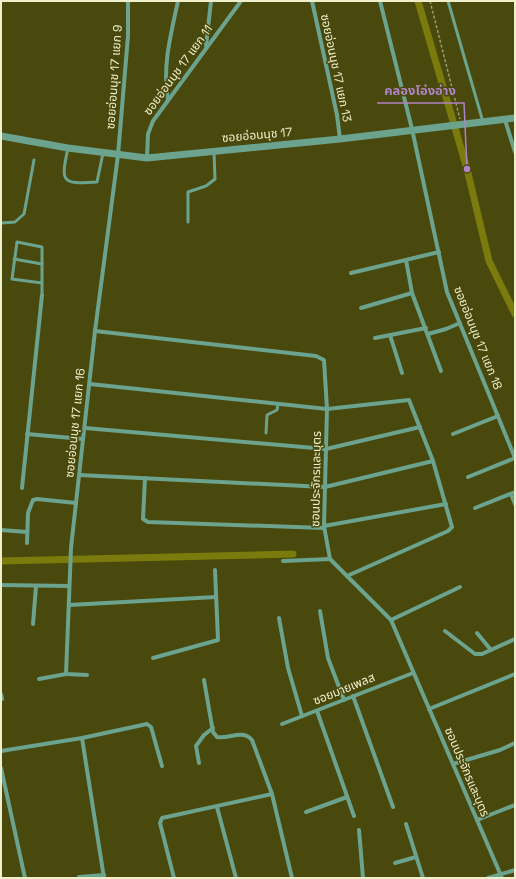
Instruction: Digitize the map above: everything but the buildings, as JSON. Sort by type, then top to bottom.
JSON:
[{"type":"street","name":"ซอยอ่อนนุช 17 แยก 9","points":[[118,154],[128,36],[128,1]]},
{"type":"street","points":[[168,100],[165,82],[168,43],[178,1]]},
{"type":"street","points":[[206,46],[211,1]]},
{"type":"street","name":"ซอยอ่อนนุช 17 แยก 11","points":[[147,158],[150,126],[206,46],[241,1]]},
{"type":"street","name":"ซอยอ่อนนุช 17 แยก 13","points":[[312,1],[338,115],[340,139]]},
{"type":"street","name":"ซอยอ่อนนุช 17 แยก 18","points":[[380,1],[412,129],[447,292],[515,458]]},
{"type":"street","name":"ซอยอ่อนนุช 17","points":[[1,136],[68,148],[147,158],[214,150],[340,139],[412,129],[515,118]]},
{"type":"street","points":[[505,120],[515,152]]},
{"type":"street","name":"ซอยอ่อนนุช 17 แยก 16","points":[[66,674],[71,548],[118,154]]},
{"type":"street","points":[[351,273],[439,252]]},
{"type":"street","points":[[406,260],[412,293],[441,371]]},
{"type":"street","points":[[361,308],[412,293]]},
{"type":"street","points":[[22,488],[42,295]]},
{"type":"street","points":[[428,334],[446,329],[460,322]]},
{"type":"street","points":[[375,338],[426,328]]},
{"type":"street","name":"ซอนประจักรและบุตร","points":[[96,331],[319,356],[324,360],[327,409],[324,527],[330,558],[391,620],[501,876]]},
{"type":"street","points":[[390,335],[402,373]]},
{"type":"street","points":[[90,384],[327,409],[406,400],[410,402],[433,461],[452,524],[448,531],[348,576]]},
{"type":"street","points":[[452,434],[498,416]]},
{"type":"street","points":[[85,428],[326,449],[420,427]]},
{"type":"street","points":[[27,434],[84,439]]},
{"type":"street","points":[[468,477],[515,458]]},
{"type":"street","points":[[79,475],[325,487],[433,461]]},
{"type":"street","points":[[145,478],[143,519],[148,522],[324,527],[446,504]]},
{"type":"street","points":[[476,508],[513,493],[515,504]]},
{"type":"street","points":[[27,543],[28,513],[31,502],[35,499],[76,503]]},
{"type":"street","points":[[1,530],[27,532]]},
{"type":"street","points":[[284,561],[330,558]]},
{"type":"street","points":[[153,658],[218,640],[215,570]]},
{"type":"street","points":[[1,585],[69,586]]},
{"type":"street","points":[[33,624],[36,586]]},
{"type":"street","points":[[391,620],[460,587]]},
{"type":"street","points":[[69,605],[216,597]]},
{"type":"street","points":[[320,612],[328,658],[344,700]]},
{"type":"street","points":[[279,618],[288,668],[302,716]]},
{"type":"street","points":[[445,631],[475,654],[482,654],[515,639]]},
{"type":"street","points":[[476,633],[491,650]]},
{"type":"street","name":"ซอยมายเพลส","points":[[282,724],[413,672]]},
{"type":"street","points":[[39,679],[66,674],[87,675]]},
{"type":"street","points":[[429,709],[515,674]]},
{"type":"street","points":[[204,680],[213,728],[217,737],[221,738],[248,735],[252,740],[272,794],[292,878]]},
{"type":"street","points":[[354,696],[393,806]]},
{"type":"street","points":[[317,711],[354,816]]},
{"type":"street","points":[[1,751],[82,738],[149,725],[162,766]]},
{"type":"street","points":[[199,763],[196,746],[204,735],[213,728]]},
{"type":"street","points":[[79,877],[104,876],[82,738]]},
{"type":"street","points":[[453,764],[500,750],[515,743]]},
{"type":"street","points":[[1,768],[25,878]]},
{"type":"street","points":[[174,878],[160,823],[162,818],[272,794]]},
{"type":"street","points":[[306,812],[347,797]]},
{"type":"street","points":[[477,820],[515,805]]},
{"type":"street","points":[[217,807],[236,878]]},
{"type":"street","points":[[406,824],[423,878]]},
{"type":"street","points":[[359,830],[363,878]]},
{"type":"street","points":[[395,863],[416,857]]},
{"type":"street","points":[[488,878],[501,876],[515,870]]},
{"type":"lane","points":[[448,1],[483,122]]},
{"type":"lane","points":[[68,148],[63,172],[68,182],[97,182],[103,152]]},
{"type":"lane","points":[[188,222],[188,192],[206,186],[215,179],[214,150]]},
{"type":"lane","points":[[1,223],[15,222],[24,214],[34,160]]},
{"type":"lane","points":[[42,283],[12,279],[16,242],[42,247],[42,264],[42,283],[42,295]]},
{"type":"lane","points":[[14,259],[42,264]]},
{"type":"lane","points":[[266,433],[267,415],[277,410],[278,404]]},
{"type":"path","points":[[430,1],[462,124]]},
{"type":"waterway","points":[[418,1],[467,169],[489,261],[515,314]]},
{"type":"waterway","points":[[1,561],[293,554]]},
{"type":"place","name":"คลองโอ่งอ่าง","points":[[467,169]]}]
